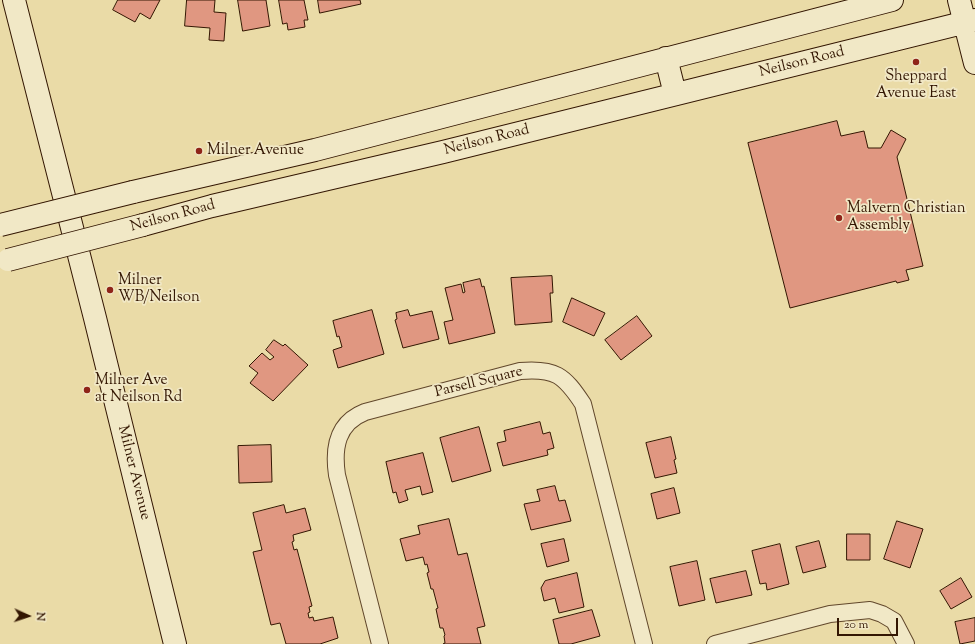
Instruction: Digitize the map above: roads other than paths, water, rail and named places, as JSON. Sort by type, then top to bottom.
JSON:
[{"type":"main road","name":"Milner Avenue","points":[[14,0],[95,318],[175,644]]},
{"type":"main road","points":[[0,225],[133,192],[315,150],[892,0]]},
{"type":"main road","points":[[959,0],[970,21],[975,63]]},
{"type":"main road","name":"Neilson Road","points":[[4,261],[220,204],[443,152],[970,21]]},
{"type":"main road","points":[[666,58],[675,94]]},
{"type":"street","name":"Parsell Square","points":[[380,644],[334,460],[335,450],[343,428],[356,416],[365,412],[520,371],[542,370],[551,372],[560,377],[575,391],[583,404],[644,644]]},
{"type":"street","points":[[716,644],[830,614],[870,610],[882,614],[894,621],[906,644]]},
{"type":"place","name":"Sheppard Avenue East","points":[[916,62]]},
{"type":"place","name":"Milner Avenue","points":[[199,151]]},
{"type":"place","name":"Malvern Christian Assembly","points":[[839,218]]},
{"type":"place","name":"Milner WB/Neilson","points":[[110,290]]},
{"type":"place","name":"Milner Ave at Neilson Rd","points":[[87,390]]}]
